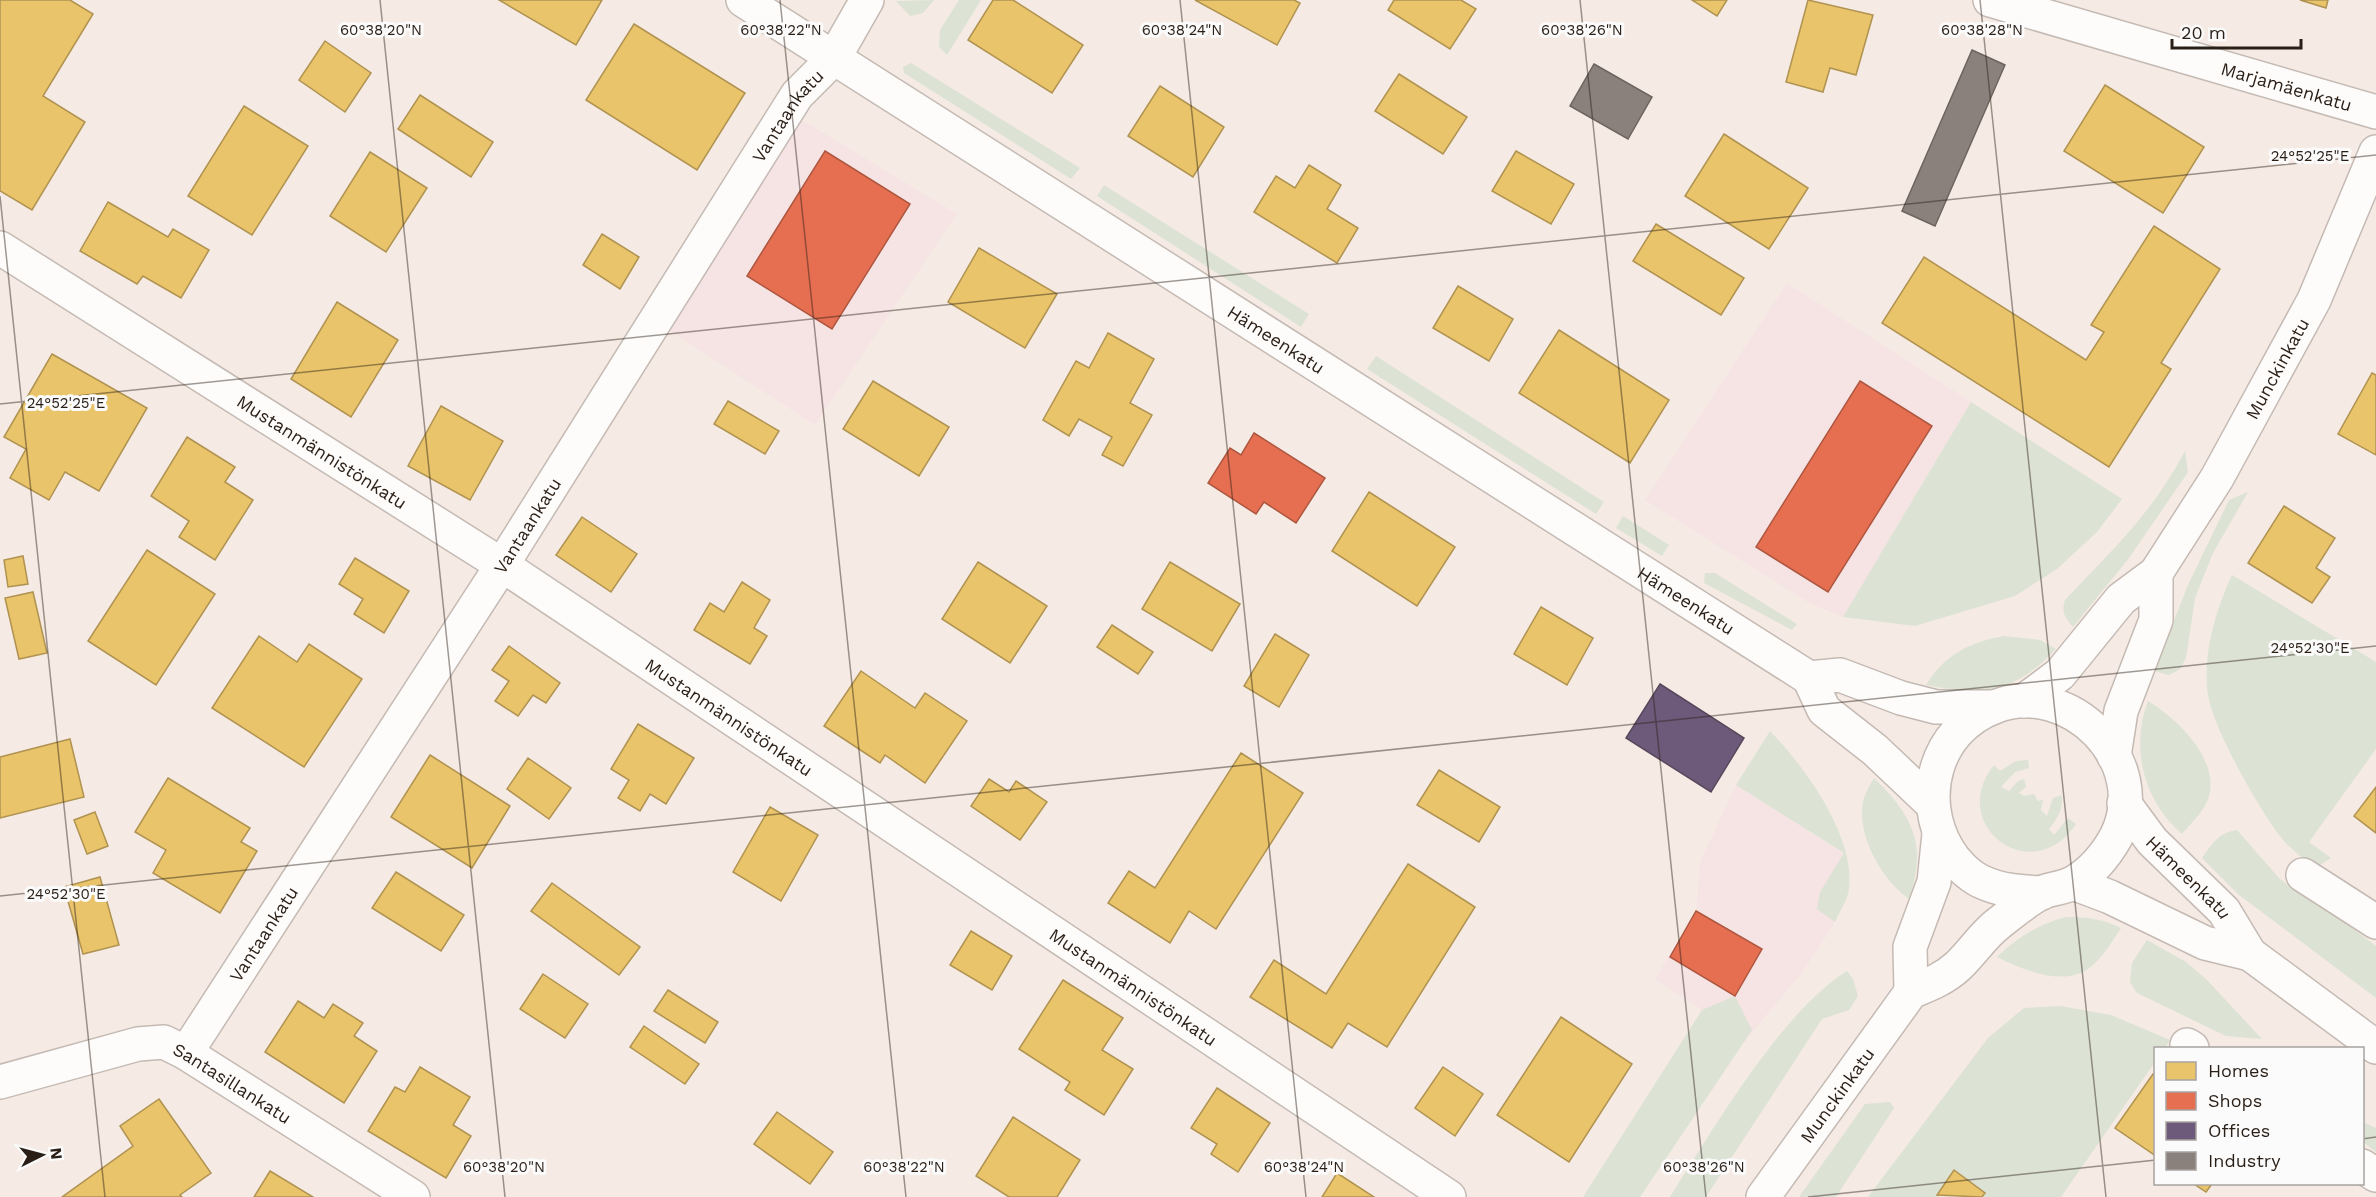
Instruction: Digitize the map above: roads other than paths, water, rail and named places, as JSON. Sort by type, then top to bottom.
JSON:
[{"type":"street","name":"Hämeenkatu","points":[[742,0],[1809,678]]},
{"type":"street","name":"Vantaankatu","points":[[186,1053],[502,565],[797,95],[834,58],[867,0]]},
{"type":"street","name":"Marjamäenkatu","points":[[1990,0],[2376,112]]},
{"type":"street","name":"Munckinkatu","points":[[2009,704],[2060,674],[2121,599],[2156,573],[2217,478],[2314,300],[2376,152]]},
{"type":"street","name":"Mustanmännistönkatu","points":[[0,248],[502,565],[1449,1197]]},
{"type":"street","points":[[2114,756],[2121,711],[2156,620],[2156,573]]},
{"type":"street","points":[[2009,704],[1967,722],[1946,746],[1934,774],[1935,819],[1934,882],[1910,947],[1911,992],[1941,979],[1959,965],[1996,925],[2042,893],[2073,883],[2099,862],[2117,835],[2124,803],[2121,770],[2106,741],[2083,718],[2055,704],[2009,704],[1936,707],[1901,698],[1840,675],[1809,678],[1824,710],[1875,750],[1935,819],[1955,860],[1978,880],[2009,892],[2042,893]]},
{"type":"street","name":"Hämeenkatu","points":[[2124,803],[2152,841],[2224,911],[2250,954]]},
{"type":"street","points":[[2303,875],[2376,922]]},
{"type":"street","name":"Hämeenkatu","points":[[2073,883],[2110,897],[2205,943],[2250,954],[2376,1046]]},
{"type":"street","name":"Munckinkatu","points":[[1763,1197],[1911,992]]},
{"type":"street","name":"Santasillankatu","points":[[0,1082],[138,1044],[164,1042],[186,1053],[413,1197]]}]
